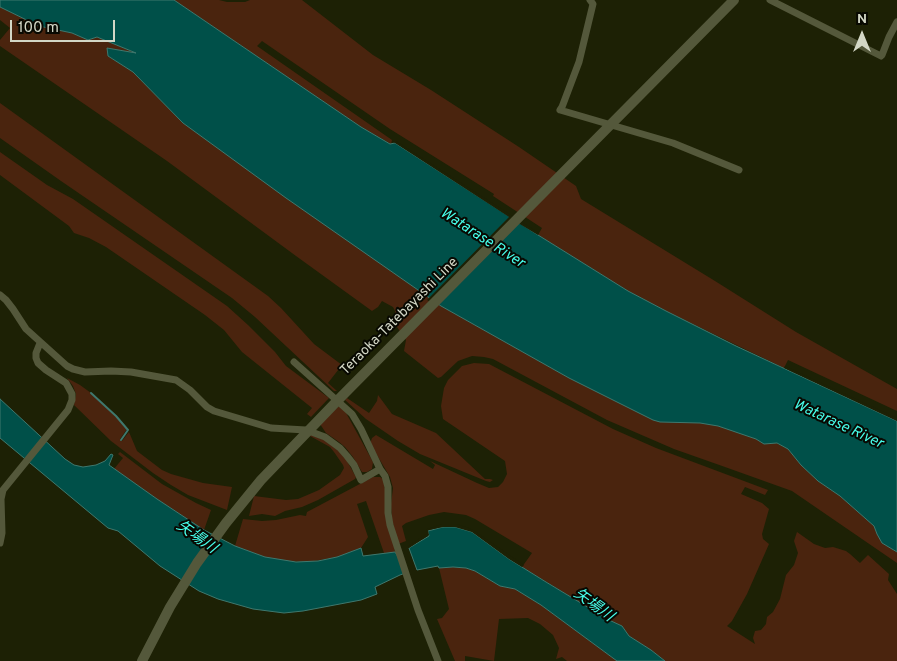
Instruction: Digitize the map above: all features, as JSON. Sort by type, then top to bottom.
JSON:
[{"type":"main road","name":"Teraoka-Tatebayashi Line","points":[[142,661],[170,607],[197,563],[226,522],[273,467],[339,398],[734,0]]},
{"type":"street","points":[[590,0],[593,4],[579,62],[560,110],[673,143],[739,170]]},
{"type":"street","points":[[770,0],[881,55],[897,22]]},
{"type":"street","points":[[0,295],[14,309],[26,329],[67,366],[91,373],[121,371],[170,378],[183,384],[207,407],[214,411],[271,428],[306,430],[325,437],[347,456],[354,465],[361,480],[380,469]]},
{"type":"street","points":[[0,543],[2,533],[0,498],[3,490],[68,410],[72,400],[70,388],[66,383],[38,363],[36,353],[40,343]]},
{"type":"street","points":[[294,362],[339,398],[352,414],[387,481],[390,525],[418,610],[438,661]]},
{"type":"shaded area","points":[[174,0],[245,2],[250,0],[302,0],[373,55],[431,90],[576,186],[581,199],[796,332],[897,389],[897,411],[788,360],[784,368],[628,291],[538,235],[542,228],[493,196],[494,194],[390,129],[262,41],[257,46],[392,140],[391,144],[361,127]]},
{"type":"shaded area","points":[[0,7],[39,26],[72,33],[88,40],[97,37],[140,55],[107,48],[108,56],[133,72],[183,123],[441,306],[569,378],[653,420],[718,426],[756,439],[764,444],[776,443],[788,449],[818,481],[840,496],[874,526],[877,534],[897,552],[897,563],[792,491],[674,449],[607,420],[493,359],[472,356],[458,361],[438,378],[404,351],[406,340],[395,324],[395,311],[393,307],[382,301],[372,311],[167,161],[0,46],[0,40],[10,28],[0,20]]},
{"type":"shaded area","points":[[0,103],[268,296],[314,344],[342,365],[328,383],[337,391],[334,391],[232,298],[0,138]]},
{"type":"shaded area","points":[[0,152],[47,185],[73,199],[227,306],[275,352],[286,366],[329,398],[311,417],[307,414],[312,408],[242,352],[224,330],[205,315],[106,247],[74,233],[69,226],[0,175]]},
{"type":"shaded area","points":[[474,363],[489,364],[613,429],[656,448],[768,490],[765,495],[745,487],[741,494],[762,503],[769,509],[762,534],[763,539],[769,544],[747,594],[732,621],[727,626],[755,644],[753,638],[755,631],[761,630],[766,624],[767,617],[773,612],[780,599],[786,575],[794,565],[798,553],[794,541],[797,532],[814,544],[825,548],[833,547],[846,551],[860,563],[868,555],[889,574],[888,580],[897,594],[897,661],[665,661],[629,636],[622,626],[522,567],[532,553],[466,515],[444,512],[406,523],[402,526],[406,541],[398,544],[392,520],[393,488],[390,477],[371,445],[372,438],[376,435],[433,469],[435,465],[430,461],[489,488],[498,487],[507,474],[505,461],[443,419],[441,406],[444,388],[448,380],[462,366]]},
{"type":"shaded area","points":[[67,378],[91,393],[116,416],[127,429],[120,439],[122,441],[129,432],[137,451],[162,470],[203,483],[232,487],[227,510],[188,495],[171,485],[111,441],[74,405],[76,394]]},
{"type":"shaded area","points":[[378,395],[392,414],[436,433],[485,479],[493,480],[490,482],[486,481],[420,454],[366,419],[345,400],[347,398],[369,413],[377,401]]},
{"type":"shaded area","points":[[338,407],[345,411],[373,462],[372,469],[367,472],[362,472],[345,447],[326,433],[320,424]]},
{"type":"shaded area","points":[[311,435],[324,440],[340,452],[356,477],[355,479],[302,507],[285,511],[275,516],[262,514],[249,516],[254,496],[286,500],[298,499],[319,490],[340,475],[344,468],[334,452],[330,447]]},
{"type":"shaded area","points":[[120,452],[162,484],[211,510],[204,530],[114,469],[123,458],[118,454]]},
{"type":"shaded area","points":[[373,477],[380,477],[384,482],[395,552],[384,553],[366,501],[357,504],[368,537],[361,548],[337,557],[308,562],[283,561],[265,557],[235,546],[243,519],[262,521],[300,515],[306,516],[307,512]]},
{"type":"shaded area","points":[[453,567],[475,571],[500,586],[515,589],[541,605],[617,661],[567,661],[562,657],[556,659],[559,648],[553,635],[540,624],[528,618],[499,619],[494,661],[465,656],[465,661],[455,661],[437,619],[442,618],[449,609],[439,568]]},
{"type":"water","name":"Watarase River","points":[[0,0],[174,0],[361,127],[390,144],[395,143],[628,291],[736,346],[897,421],[897,552],[882,543],[874,526],[840,496],[818,481],[788,449],[777,443],[764,444],[756,439],[718,426],[653,420],[569,378],[441,306],[286,198],[183,123],[133,72],[108,56],[107,48],[136,53],[97,37],[88,40],[72,33],[39,26],[0,7]]},
{"type":"water","name":"矢場川","points":[[0,399],[65,459],[74,465],[83,467],[96,465],[105,461],[111,454],[113,455],[109,465],[204,530],[235,546],[265,557],[296,562],[318,561],[337,557],[361,548],[363,556],[395,552],[408,572],[375,587],[377,594],[361,600],[284,613],[253,609],[218,599],[199,591],[160,566],[118,531],[108,528],[0,438]]},
{"type":"water","points":[[443,527],[455,527],[472,532],[509,559],[622,626],[629,636],[665,661],[617,661],[541,605],[515,589],[500,586],[475,571],[466,568],[439,568],[438,566],[417,570],[409,548],[429,536],[428,531]]},
{"type":"pier","points":[[392,141],[396,141],[539,233],[538,235],[518,223],[437,306],[427,300],[509,217]]},
{"type":"pier","points":[[785,366],[897,418],[897,421],[784,368]]},
{"type":"pier","points":[[442,524],[456,524],[473,530],[524,565],[522,567],[509,559],[472,532],[455,527],[428,530],[429,535],[409,548],[408,546],[426,534],[427,529]]},
{"type":"waterway","points":[[91,393],[128,430],[121,440]]}]
